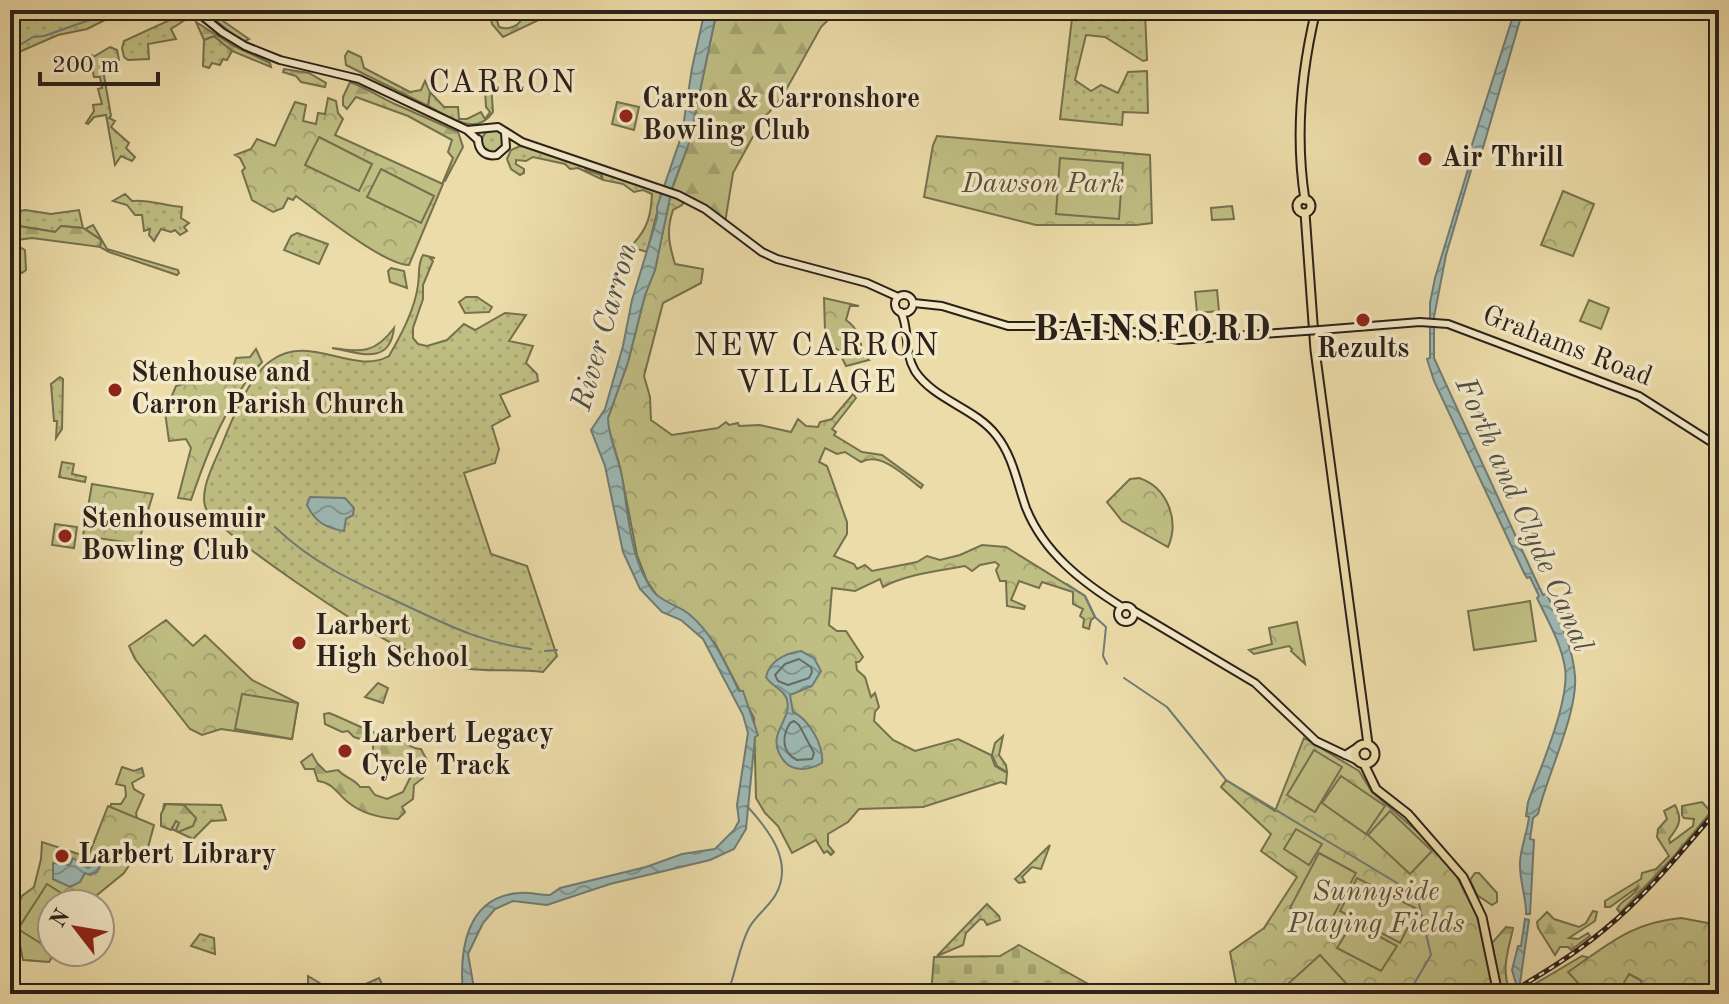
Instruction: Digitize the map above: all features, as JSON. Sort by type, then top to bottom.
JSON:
[{"type":"main road","points":[[195,10],[245,46],[280,60],[359,79],[467,130],[488,155],[497,155],[506,147],[522,142]]},
{"type":"main road","points":[[1316,10],[1301,109],[1298,159],[1305,200],[1298,202],[1297,207],[1300,213],[1305,213],[1315,350],[1366,731],[1362,746],[1364,762],[1376,789],[1408,814],[1463,877],[1482,917],[1498,994]]},
{"type":"main road","points":[[467,130],[495,126],[522,142],[678,195],[705,209],[762,252],[777,259],[867,283],[898,297],[907,295],[906,348],[914,368],[932,387],[974,414],[997,435],[1009,455],[1027,511],[1049,547],[1070,571],[1120,609],[1123,622],[1131,620],[1156,625]]},
{"type":"main road","points":[[478,140],[484,129]]},
{"type":"main road","points":[[505,133],[506,147]]},
{"type":"main road","points":[[878,288],[895,305],[908,311]]},
{"type":"main road","points":[[895,305],[898,297]]},
{"type":"main road","name":"Grahams Road","points":[[908,311],[924,305],[942,306],[1008,326],[1097,326],[1179,340],[1432,322],[1493,340],[1639,396],[1719,447]]},
{"type":"main road","points":[[1120,609],[1129,606],[1255,683],[1316,741],[1364,762]]},
{"type":"main road","points":[[1131,620],[1134,611]]},
{"type":"main road","points":[[1345,755],[1362,746]]},
{"type":"main road","points":[[1362,746],[1375,753],[1364,762]]},
{"type":"green space","points":[[22,10],[125,10],[87,29],[58,35],[10,56],[10,14]]},
{"type":"green space","points":[[202,10],[221,10],[223,21],[249,39],[243,42]]},
{"type":"green space","points":[[489,10],[494,10],[502,28],[512,27],[541,13],[545,17],[503,37],[492,24]]},
{"type":"green space","points":[[717,10],[838,10],[821,27],[781,99],[762,120],[733,173],[725,223],[671,192],[689,143]]},
{"type":"green space","points":[[1073,10],[1145,10],[1147,60],[1143,61],[1105,37],[1086,35],[1075,80],[1091,91],[1101,85],[1118,93],[1128,72],[1147,71],[1148,113],[1123,112],[1122,125],[1060,119]]},
{"type":"green space","points":[[185,16],[188,18],[171,29],[176,39],[148,44],[149,59],[128,60],[124,57],[124,41]]},
{"type":"green space","points":[[196,22],[234,46],[270,63],[271,67],[232,51],[214,36],[204,40]]},
{"type":"green space","points":[[214,36],[232,51],[227,60],[223,59],[220,65],[212,63],[209,68],[203,66],[204,40]]},
{"type":"green space","points":[[110,47],[117,50],[119,60],[102,64],[109,118],[115,121],[111,127],[129,143],[126,148],[135,157],[132,161],[121,156],[115,165],[106,115],[94,117],[86,123],[94,111],[93,105],[102,104],[98,89],[102,88],[100,77],[94,77],[91,64],[54,71],[93,57]]},
{"type":"green space","points":[[348,51],[361,57],[364,68],[410,92],[421,90],[425,81],[430,92],[428,106],[346,65]]},
{"type":"green space","points":[[284,69],[309,73],[326,83],[325,87],[301,82],[296,76],[283,72]]},
{"type":"green space","points":[[350,82],[458,132],[463,147],[445,181],[453,158],[448,152],[452,140],[408,116],[356,97],[347,109],[343,105],[343,97]]},
{"type":"green space","points":[[491,84],[493,112],[486,120],[479,123],[453,119],[428,106],[430,92],[444,107],[458,107],[459,119],[467,119],[481,112],[485,119],[490,112],[486,107],[485,90]]},
{"type":"green space","points":[[328,98],[336,101],[338,113],[343,119],[335,135],[443,184],[409,265],[398,263],[369,248],[296,196],[293,200],[288,198],[283,208],[273,212],[252,200],[242,171],[245,168],[235,155],[251,149],[257,139],[275,146],[295,102],[306,105],[303,121],[316,124],[318,113],[325,114]]},
{"type":"green space","name":"Carron & Carronshore Bowling Club","points":[[617,102],[639,107],[634,130],[612,124]]},
{"type":"green space","points":[[489,130],[497,130],[504,141],[497,152],[489,152],[482,145],[482,137]]},
{"type":"green space","name":"Dawson Park","points":[[937,136],[1150,155],[1152,223],[1036,225],[924,197]]},
{"type":"green space","points":[[319,137],[372,164],[359,191],[305,165]]},
{"type":"green space","points":[[520,146],[583,164],[586,170],[601,175],[601,179],[578,168],[570,169],[565,164],[533,157],[526,161],[516,160],[516,164],[524,169],[520,175],[511,169],[507,159],[511,150]]},
{"type":"green space","points":[[1060,158],[1123,163],[1119,219],[1056,214]]},
{"type":"green space","points":[[381,169],[434,196],[421,223],[367,197]]},
{"type":"green space","points":[[601,172],[662,193],[647,252],[633,244],[648,221],[652,194],[643,190],[634,192],[623,184],[603,180]]},
{"type":"green space","points":[[1563,191],[1594,204],[1573,256],[1541,245]]},
{"type":"green space","points":[[671,192],[686,198],[682,205],[673,210],[670,224],[670,244],[675,264],[703,269],[701,283],[663,303],[644,376],[650,397],[651,420],[672,435],[718,428],[726,422],[729,425],[760,425],[791,432],[798,419],[806,426],[818,427],[820,422],[832,419],[853,394],[856,398],[832,429],[836,432],[834,435],[862,452],[882,455],[923,485],[921,488],[885,462],[861,462],[845,452],[837,454],[825,448],[819,462],[827,466],[847,522],[847,534],[834,556],[854,564],[857,569],[865,565],[872,571],[917,562],[927,556],[940,560],[982,545],[1006,547],[1085,596],[1095,617],[1089,629],[1083,627],[1084,619],[1080,616],[1083,609],[1073,604],[1073,592],[1042,582],[1039,588],[1019,581],[1011,600],[1025,606],[1024,609],[1007,606],[1006,581],[1000,581],[996,570],[999,565],[995,562],[980,565],[972,571],[965,566],[923,574],[883,587],[880,579],[855,591],[832,588],[829,625],[837,631],[846,631],[863,657],[856,662],[857,670],[865,677],[871,697],[875,693],[879,707],[874,721],[893,740],[915,751],[958,739],[991,755],[995,766],[1007,773],[1006,784],[1001,782],[923,807],[859,809],[848,822],[828,834],[828,845],[834,852],[831,855],[827,851],[824,853],[816,840],[792,853],[778,826],[765,813],[756,798],[754,718],[715,643],[685,612],[658,597],[647,581],[637,555],[608,418],[655,270]]},
{"type":"green space","points":[[125,194],[132,201],[182,207],[181,218],[189,223],[184,227],[187,231],[180,235],[175,230],[161,229],[154,241],[149,235],[150,229],[144,231],[142,215],[135,215],[127,205],[113,201]]},
{"type":"green space","points":[[1232,206],[1234,219],[1212,220],[1211,208]]},
{"type":"green space","points":[[25,210],[51,214],[79,210],[83,228],[62,226],[56,232],[19,226],[10,230],[10,213]]},
{"type":"green space","points":[[93,225],[107,249],[178,270],[179,273],[177,275],[100,247],[101,240],[85,229]]},
{"type":"green space","points":[[18,226],[55,232],[61,226],[83,228],[101,240],[100,247],[32,238],[17,240],[16,245],[25,250],[26,270],[22,273],[16,270],[18,258],[10,253],[10,230]]},
{"type":"green space","points":[[297,233],[328,244],[319,264],[284,250],[291,236]]},
{"type":"green space","points":[[423,255],[435,258],[430,258],[433,261],[423,285],[423,299],[413,328],[413,338],[418,344],[427,346],[447,340],[464,324],[475,330],[505,313],[526,315],[509,341],[533,346],[526,363],[537,374],[538,381],[500,395],[510,416],[492,426],[499,449],[495,463],[464,473],[491,554],[527,566],[557,656],[543,672],[458,667],[401,648],[359,624],[262,558],[214,518],[205,506],[205,491],[213,465],[243,397],[264,366],[287,353],[302,351],[361,361],[376,361],[389,356],[414,303]]},
{"type":"green space","points":[[391,268],[404,271],[407,288],[390,282],[388,271]]},
{"type":"green space","points":[[1217,290],[1219,311],[1197,313],[1195,292]]},
{"type":"green space","points":[[466,297],[477,297],[492,307],[489,312],[465,313],[459,302]]},
{"type":"green space","points":[[824,298],[859,306],[850,306],[846,320],[859,336],[869,360],[846,366],[838,350],[822,339],[825,331]]},
{"type":"green space","points":[[1589,300],[1609,308],[1601,329],[1580,321]]},
{"type":"green space","points":[[394,328],[391,340],[380,352],[362,354],[332,348],[351,350],[374,347]]},
{"type":"green space","points":[[256,349],[262,362],[229,410],[191,500],[178,498],[191,448],[186,439],[169,441],[165,412],[176,386],[217,374],[230,377],[236,358],[250,357]]},
{"type":"green space","points":[[60,377],[63,379],[62,429],[56,438],[57,421],[54,421],[51,384]]},
{"type":"green space","points":[[62,462],[74,464],[72,474],[86,477],[85,482],[59,477]]},
{"type":"green space","points":[[1139,478],[1157,489],[1168,506],[1172,526],[1168,547],[1122,521],[1107,502],[1130,479]]},
{"type":"green space","points":[[92,484],[153,494],[138,544],[83,536]]},
{"type":"green space","name":"Stenhousemuir Bowling Club","points":[[55,524],[77,527],[74,548],[52,545]]},
{"type":"green space","points":[[1530,601],[1536,641],[1474,650],[1468,611]]},
{"type":"green space","points":[[166,620],[193,646],[205,635],[252,680],[298,703],[292,739],[221,729],[202,735],[190,729],[135,659],[129,646]]},
{"type":"green space","points":[[1297,622],[1305,664],[1289,646],[1254,654],[1249,650],[1272,644],[1269,628]]},
{"type":"green space","points":[[378,683],[388,688],[383,703],[365,697]]},
{"type":"green space","points":[[242,694],[298,703],[292,739],[235,729]]},
{"type":"green space","points":[[329,713],[421,749],[428,762],[423,778],[414,785],[413,799],[402,807],[405,812],[398,819],[360,810],[332,786],[318,781],[314,769],[305,769],[301,762],[312,754],[326,772],[338,770],[360,787],[369,787],[375,795],[387,799],[403,792],[412,774],[408,768],[397,767],[389,759],[380,761],[373,756],[373,743],[325,724],[324,714]]},
{"type":"green space","points":[[1003,736],[999,755],[1007,772],[997,766],[992,755],[995,743]]},
{"type":"green space","name":"Sunnyside Playing Fields","points":[[1304,738],[1359,771],[1372,792],[1434,846],[1456,875],[1477,916],[1494,994],[1238,994],[1230,952],[1264,928],[1297,877],[1261,851],[1271,834],[1221,787],[1226,780],[1275,811]]},
{"type":"green space","points":[[1314,750],[1342,767],[1315,812],[1287,795]]},
{"type":"green space","points":[[122,767],[134,771],[142,768],[144,776],[132,783],[134,789],[144,795],[136,813],[137,818],[131,821],[110,812],[111,804],[121,804],[126,796],[125,786],[116,784]]},
{"type":"green space","points":[[1341,776],[1385,806],[1366,834],[1322,803]]},
{"type":"green space","points":[[1702,802],[1711,812],[1675,855],[1620,913],[1617,909],[1619,906],[1638,887],[1610,907],[1605,907],[1605,901],[1641,879],[1642,873],[1656,869],[1669,856],[1657,837],[1658,829],[1667,819],[1664,811],[1675,805],[1679,815],[1679,823],[1669,839],[1670,843],[1693,826],[1694,819],[1682,815],[1682,806]]},
{"type":"green space","points":[[164,804],[221,805],[226,820],[211,821],[193,839],[161,824]]},
{"type":"green space","points":[[166,804],[184,805],[196,818],[193,826],[178,832],[179,823],[176,821],[171,830],[161,826],[161,814]]},
{"type":"green space","points":[[108,806],[154,825],[146,855],[138,852],[124,873],[106,888],[36,888],[36,961],[23,960],[18,935],[10,931],[10,921],[22,896],[34,887],[42,842],[88,857]]},
{"type":"green space","points":[[1390,811],[1432,851],[1410,874],[1368,835]]},
{"type":"green space","points":[[1296,829],[1322,844],[1309,865],[1284,849]]},
{"type":"green space","points":[[1050,845],[1041,869],[1032,867],[1022,877],[1025,882],[1019,883],[1015,879]]},
{"type":"green space","points":[[1319,853],[1356,873],[1327,928],[1290,908]]},
{"type":"green space","points":[[1475,873],[1479,873],[1497,893],[1497,902],[1492,905],[1477,895],[1470,880]]},
{"type":"green space","points":[[1357,878],[1417,909],[1400,943],[1340,911]]},
{"type":"green space","points":[[36,901],[36,940],[18,929]]},
{"type":"green space","points":[[987,904],[1000,920],[987,925],[980,919],[966,933],[963,945],[937,956]]},
{"type":"green space","points":[[1593,911],[1597,912],[1595,921],[1569,938],[1578,939],[1588,933],[1590,936],[1571,950],[1560,947],[1555,955],[1537,922],[1547,912],[1554,919],[1579,927],[1586,923]]},
{"type":"green space","points":[[1681,918],[1719,925],[1719,994],[1588,994],[1568,972],[1634,930]]},
{"type":"green space","points":[[1353,922],[1397,946],[1381,971],[1337,948]]},
{"type":"green space","points":[[1506,927],[1513,928],[1506,966],[1509,989],[1502,994],[1492,943]]},
{"type":"green space","points":[[200,934],[214,938],[215,954],[191,946]]},
{"type":"green space","points":[[1019,945],[1106,994],[931,994],[934,957],[1000,956]]},
{"type":"green space","points":[[1320,955],[1356,994],[1299,994],[1289,983]]},
{"type":"green space","points":[[1582,956],[1587,957],[1593,994],[1560,986],[1550,994],[1534,994],[1533,985]]},
{"type":"green space","points":[[1629,974],[1642,981],[1635,994],[1621,988]]},
{"type":"green space","points":[[308,976],[338,994],[308,994]]},
{"type":"green space","points":[[379,978],[387,994],[343,994]]},
{"type":"water","points":[[705,10],[717,10],[689,143],[672,188],[655,270],[608,425],[621,472],[634,549],[645,578],[656,595],[698,622],[724,660],[739,691],[743,691],[758,735],[755,737],[746,829],[734,849],[710,860],[610,884],[547,905],[513,901],[495,909],[483,923],[468,954],[475,994],[463,994],[465,944],[477,915],[487,904],[519,893],[550,895],[560,888],[646,867],[682,854],[715,849],[739,821],[737,805],[748,733],[743,715],[703,639],[681,620],[662,612],[640,589],[623,552],[605,466],[591,430],[605,409],[632,300],[657,218],[657,207],[682,134]]},
{"type":"water","points":[[1515,10],[1523,10],[1482,151],[1472,167],[1446,255],[1434,317],[1434,358],[1543,595],[1546,593],[1556,613],[1574,665],[1572,708],[1538,814],[1533,818],[1530,914],[1526,914],[1520,869],[1529,817],[1526,816],[1528,802],[1559,716],[1565,668],[1557,641],[1537,598],[1539,596],[1530,577],[1527,578],[1524,573],[1434,381],[1427,359],[1430,358],[1430,303],[1435,278],[1469,166],[1468,157]]},
{"type":"water","points":[[310,497],[345,498],[354,508],[353,515],[346,519],[344,531],[317,520],[307,505]]},
{"type":"water","points":[[801,651],[814,658],[821,671],[812,686],[790,695],[793,712],[810,727],[822,756],[822,763],[804,769],[788,765],[779,753],[778,732],[788,707],[787,700],[766,677],[779,659]]},
{"type":"water","points":[[73,858],[88,868],[96,863],[101,865],[97,872],[90,875],[85,873],[80,882],[70,887],[53,879],[53,863],[70,865]]},
{"type":"water","points":[[1525,919],[1529,920],[1520,983],[1523,994],[1519,994],[1512,970],[1518,946],[1521,946]]},
{"type":"waterway","points":[[10,51],[33,37],[118,10]]},
{"type":"waterway","points":[[275,527],[316,560],[362,585],[460,630],[531,649]]},
{"type":"waterway","points":[[1067,584],[1085,596],[1095,617],[1106,627],[1103,656],[1107,664]]},
{"type":"waterway","points":[[545,651],[557,650]]},
{"type":"waterway","points":[[1124,678],[1167,707],[1226,780],[1417,895],[1431,955],[1408,994]]},
{"type":"waterway","points":[[728,992],[749,928],[773,899],[781,882],[782,870],[776,846],[747,806]]},
{"type":"railway","points":[[1508,994],[1570,955],[1621,915],[1665,871],[1719,808]]},
{"type":"place","name":"Carron & Carronshore Bowling Club","points":[[626,116]]},
{"type":"place","name":"Air Thrill","points":[[1425,159]]},
{"type":"place","name":"Rezults","points":[[1363,320]]},
{"type":"place","name":"Stenhouse and Carron Parish Church","points":[[115,390]]},
{"type":"place","name":"Stenhousemuir Bowling Club","points":[[65,536]]},
{"type":"place","name":"Larbert High School","points":[[299,643]]},
{"type":"place","name":"Larbert Legacy Cycle Track","points":[[345,751]]},
{"type":"place","name":"Larbert Library","points":[[62,856]]},
{"type":"district","name":"CARRON","points":[[503,84]]},
{"type":"district","name":"BAINSFORD","points":[[1153,331]]},
{"type":"district","name":"NEW CARRON VILLAGE","points":[[817,366]]},
{"type":"water label","name":"River Carron","points":[[605,327]]},
{"type":"water label","name":"Forth and Clyde Canal","points":[[1523,515]]}]
